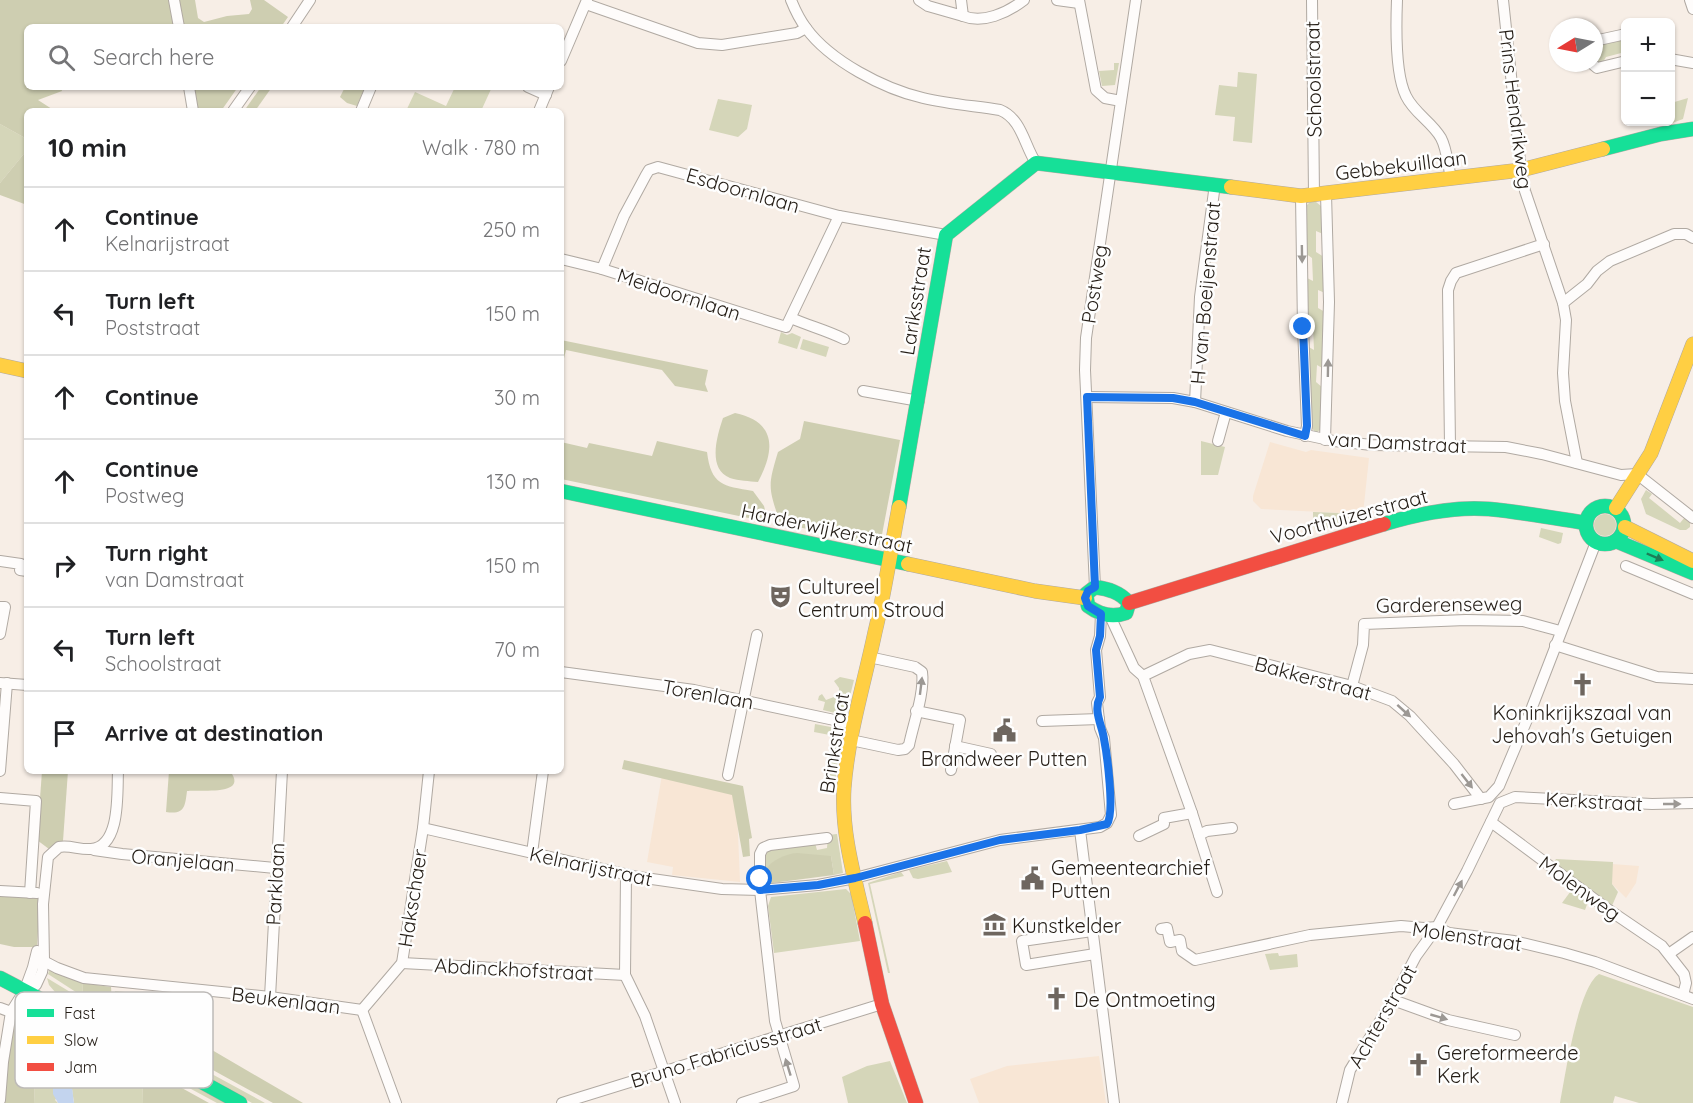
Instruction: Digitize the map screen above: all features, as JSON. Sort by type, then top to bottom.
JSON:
[{"type":"main road","name":"Gebbekuillaan","points":[[1111,172],[1314,195],[1521,170],[1693,126]]},
{"type":"main road","points":[[1036,163],[1111,172]]},
{"type":"main road","name":"Lariksstraat","points":[[890,561],[946,235],[1036,163]]},
{"type":"main road","points":[[1616,508],[1651,453],[1690,361],[1693,344]]},
{"type":"main road","points":[[0,365],[24,370]]},
{"type":"main road","name":"Harderwijkerstraat","points":[[564,492],[1035,591],[1115,592],[1124,596],[1129,603]]},
{"type":"main road","points":[[1609,505],[1616,508],[1621,513],[1625,527],[1620,537],[1616,541],[1602,544],[1596,542],[1588,534],[1586,523],[1588,515],[1600,506],[1609,505]]},
{"type":"main road","name":"Voorthuizerstraat","points":[[1106,615],[1126,613],[1129,603],[1414,515],[1452,510],[1488,509],[1586,523]]},
{"type":"main road","points":[[1625,527],[1693,561]]},
{"type":"main road","points":[[1616,541],[1693,573]]},
{"type":"main road","name":"Brinkstraat","points":[[890,561],[853,724],[844,788],[844,810],[850,855],[882,1004],[916,1103]]},
{"type":"main road","points":[[1090,592],[1088,606],[1106,615]]},
{"type":"main road","points":[[0,966],[39,992]]},
{"type":"main road","points":[[0,978],[29,986]]},
{"type":"main road","points":[[213,1088],[240,1103]]},
{"type":"street","points":[[174,0],[178,24]]},
{"type":"street","points":[[294,24],[310,0]]},
{"type":"street","points":[[791,0],[806,28],[830,52],[893,88],[924,98],[1008,113],[1018,126],[1036,163]]},
{"type":"street","points":[[920,0],[928,6],[975,19],[988,18],[1024,0]]},
{"type":"street","points":[[961,0],[963,16]]},
{"type":"street","points":[[1057,0],[1069,3],[1079,1],[1096,90],[1105,98],[1121,101]]},
{"type":"street","name":"Postweg","points":[[1090,592],[1086,338],[1136,0]]},
{"type":"street","name":"Schoolstraat","points":[[1305,436],[1307,426],[1303,327],[1314,195],[1312,0]]},
{"type":"street","points":[[1397,0],[1400,78],[1406,96],[1415,110],[1431,124],[1443,140],[1451,178]]},
{"type":"street","name":"Prins Hendrikweg","points":[[1503,0],[1525,191],[1563,303],[1566,321],[1563,373],[1565,401],[1577,464]]},
{"type":"street","points":[[1690,0],[1693,9]]},
{"type":"street","points":[[564,54],[587,2],[698,43],[710,45],[797,33],[806,28]]},
{"type":"street","points":[[1603,39],[1621,35]]},
{"type":"street","points":[[1675,60],[1693,63]]},
{"type":"street","points":[[1603,67],[1621,62]]},
{"type":"street","points":[[190,90],[192,108]]},
{"type":"street","points":[[235,108],[248,90]]},
{"type":"street","points":[[362,108],[370,90]]},
{"type":"street","points":[[540,108],[548,91]]},
{"type":"street","name":"Esdoornlaan","points":[[602,269],[624,216],[646,175],[654,167],[839,216],[946,235]]},
{"type":"street","name":"H van Boeijenstraat","points":[[1195,402],[1200,297],[1215,184]]},
{"type":"street","name":"Schoolstraat","points":[[1314,195],[1329,302],[1325,440]]},
{"type":"street","points":[[791,318],[839,216]]},
{"type":"street","points":[[1563,303],[1587,284],[1597,271],[1610,261],[1674,234],[1686,234],[1693,237]]},
{"type":"street","points":[[1450,446],[1448,290],[1450,280],[1456,273],[1544,244]]},
{"type":"street","name":"Meidoornlaan","points":[[564,260],[602,269],[786,327],[791,318],[814,328],[824,328],[844,339]]},
{"type":"street","points":[[863,391],[918,401]]},
{"type":"street","name":"van Damstraat","points":[[1087,397],[1173,398],[1195,402],[1325,440],[1372,445],[1506,447],[1621,475],[1637,474]]},
{"type":"street","points":[[1218,441],[1226,411]]},
{"type":"street","points":[[1637,474],[1693,518]]},
{"type":"street","points":[[1454,804],[1485,798],[1499,786],[1596,542]]},
{"type":"street","points":[[0,561],[21,564],[20,570],[24,571]]},
{"type":"street","points":[[1626,566],[1693,594]]},
{"type":"street","points":[[0,607],[5,607],[0,633]]},
{"type":"street","points":[[1106,615],[1134,668],[1143,676],[1192,813],[1217,892]]},
{"type":"street","points":[[1042,721],[1099,719],[1097,703],[1100,697],[1096,650],[1106,615]]},
{"type":"street","name":"Garderenseweg","points":[[1352,686],[1363,645],[1364,624],[1466,620],[1523,621],[1560,631]]},
{"type":"street","points":[[728,775],[757,635]]},
{"type":"street","points":[[1555,645],[1657,677],[1693,679]]},
{"type":"street","name":"Bakkerstraat","points":[[1143,676],[1201,651],[1210,650],[1352,686],[1390,700],[1401,707],[1485,798]]},
{"type":"street","points":[[851,740],[898,750],[905,749],[909,745],[923,680],[921,672],[915,667],[869,657]]},
{"type":"street","name":"Torenlaan","points":[[564,672],[694,690],[853,724]]},
{"type":"street","points":[[0,771],[4,683],[24,685]]},
{"type":"street","points":[[916,711],[960,720],[951,770]]},
{"type":"street","name":"Kelnarijstraat","points":[[423,828],[626,874],[693,886],[760,890],[818,885],[855,878],[1000,840],[1080,830],[1107,824],[1111,814],[1108,774],[1104,736],[1099,719]]},
{"type":"street","points":[[955,746],[992,754]]},
{"type":"street","points":[[91,849],[103,845],[111,835],[118,774]]},
{"type":"street","name":"Parklaan","points":[[270,997],[275,868],[282,774]]},
{"type":"street","name":"Hakschaer","points":[[362,1010],[402,963],[423,828],[429,774]]},
{"type":"street","points":[[532,853],[543,774]]},
{"type":"street","name":"Kerkstraat","points":[[1498,807],[1505,800],[1515,797],[1693,804]]},
{"type":"street","points":[[0,798],[36,801],[30,893]]},
{"type":"street","name":"Achterstraat","points":[[1342,1103],[1350,1070],[1393,1000],[1416,956],[1437,927],[1498,807]]},
{"type":"street","points":[[1139,836],[1164,824],[1164,818],[1192,813]]},
{"type":"street","name":"Molenweg","points":[[1491,822],[1609,910],[1656,940],[1670,953],[1684,974],[1688,997]]},
{"type":"street","points":[[1199,835],[1207,831],[1232,828]]},
{"type":"street","points":[[1080,830],[1114,1103]]},
{"type":"street","points":[[742,1103],[794,1086],[775,1021],[760,890],[760,854],[766,846],[826,838]]},
{"type":"street","name":"Oranjelaan","points":[[44,894],[46,862],[52,852],[64,846],[122,854],[275,868]]},
{"type":"street","points":[[626,874],[625,975],[645,1016],[675,1103]]},
{"type":"street","points":[[0,891],[44,894],[40,958],[42,972],[25,992]]},
{"type":"street","name":"Molenstraat","points":[[1161,929],[1167,928],[1170,942],[1180,940],[1182,951],[1195,960],[1269,942],[1310,935],[1401,926],[1437,927],[1449,933],[1514,941],[1595,962],[1688,997]]},
{"type":"street","points":[[1092,931],[1022,941],[1026,965],[1095,954]]},
{"type":"street","points":[[1670,953],[1693,937]]},
{"type":"street","name":"Beukenlaan","points":[[40,958],[57,968],[84,978],[270,997],[362,1010]]},
{"type":"street","name":"Abdinckhofstraat","points":[[402,963],[625,975]]},
{"type":"street","points":[[1393,1000],[1427,1014],[1515,1035]]},
{"type":"street","name":"Bruno Fabriciusstraat","points":[[567,1102],[882,1004]]},
{"type":"street","points":[[0,1100],[3,1062],[11,1012],[15,1006]]},
{"type":"street","points":[[0,1008],[11,1012]]},
{"type":"street","points":[[362,1010],[396,1103]]},
{"type":"shaded area","points":[[1270,442],[1306,452],[1311,450],[1369,458],[1363,514],[1261,509],[1253,501],[1253,496]]},
{"type":"shaded area","points":[[663,769],[736,785],[740,882],[672,875],[673,867],[647,862]]},
{"type":"shaded area","points":[[1612,864],[1639,866],[1636,883],[1626,898],[1612,884]]},
{"type":"shaded area","points":[[1099,1056],[1106,1103],[979,1103],[970,1079],[1007,1066]]},
{"type":"green space","points":[[0,0],[171,0],[175,24],[24,24],[24,90],[62,91],[38,100],[50,108],[24,108],[24,137],[0,124]]},
{"type":"green space","points":[[176,0],[195,0],[198,18],[204,22],[227,16],[249,14],[252,9],[250,0],[264,0],[288,17],[283,24],[180,24]]},
{"type":"green space","points":[[1621,38],[1621,53],[1606,57],[1603,62],[1603,43]]},
{"type":"green space","points":[[1114,63],[1119,63],[1115,85],[1102,86],[1099,71],[1114,70]]},
{"type":"green space","points":[[1238,72],[1257,74],[1252,143],[1233,141],[1235,117],[1215,115],[1219,85],[1237,87]]},
{"type":"green space","points":[[194,90],[236,90],[223,108],[197,108]]},
{"type":"green space","points":[[259,90],[270,90],[257,108],[246,108]]},
{"type":"green space","points":[[344,90],[364,90],[357,106],[347,103],[340,97]]},
{"type":"green space","points":[[454,90],[491,90],[482,108],[407,108],[415,92],[446,106]]},
{"type":"green space","points":[[1688,98],[1683,119],[1675,122],[1675,102]]},
{"type":"green space","points":[[718,99],[752,105],[747,129],[738,137],[709,130]]},
{"type":"green space","points":[[0,124],[24,137],[24,154],[0,183]]},
{"type":"green space","points":[[24,154],[24,204],[0,195],[0,183]]},
{"type":"green space","points":[[1310,202],[1316,202],[1321,206],[1323,234],[1316,231],[1316,252],[1324,257],[1325,293],[1318,290],[1318,308],[1325,312],[1324,369],[1317,365],[1316,382],[1323,388],[1321,429],[1316,433],[1311,427],[1307,346],[1314,350],[1313,327],[1306,323],[1305,277],[1313,281],[1312,258],[1305,253],[1306,206]]},
{"type":"green space","points":[[781,332],[801,337],[797,349],[778,343]]},
{"type":"green space","points":[[803,339],[829,347],[826,357],[800,349]]},
{"type":"green space","points":[[564,341],[708,370],[705,384],[708,392],[675,386],[662,370],[566,350],[564,358]]},
{"type":"green space","points":[[735,413],[759,423],[769,439],[767,459],[758,482],[730,478],[718,467],[716,451],[723,418]]},
{"type":"green space","points":[[804,421],[900,440],[880,545],[780,523],[772,495],[772,473],[778,452],[800,439]]},
{"type":"green space","points":[[657,441],[707,452],[715,478],[726,485],[753,491],[764,506],[768,522],[564,480],[564,443],[587,448],[589,443],[652,456]]},
{"type":"green space","points":[[1201,441],[1225,447],[1218,475],[1201,475]]},
{"type":"green space","points":[[1646,490],[1652,494],[1649,498],[1680,523],[1685,517],[1690,522],[1690,527],[1680,530],[1646,514],[1641,499]]},
{"type":"green space","points":[[1313,512],[1363,514],[1316,532],[1313,525]]},
{"type":"green space","points":[[1605,514],[1613,517],[1616,525],[1613,533],[1605,536],[1597,533],[1594,525],[1597,517]]},
{"type":"green space","points":[[1541,528],[1563,533],[1561,543],[1539,537]]},
{"type":"green space","points":[[840,677],[854,680],[846,712],[843,715],[823,710],[825,702],[818,700],[822,694],[826,700],[839,695],[839,688],[834,681]]},
{"type":"green space","points":[[815,724],[836,728],[842,733],[836,786],[825,785],[835,736],[814,732]]},
{"type":"green space","points":[[624,760],[743,786],[752,838],[749,839],[750,856],[743,857],[732,795],[622,769]]},
{"type":"green space","points":[[42,774],[68,774],[63,841],[49,849],[37,840]]},
{"type":"green space","points":[[169,774],[232,774],[234,779],[233,785],[228,788],[187,791],[186,801],[180,811],[166,812]]},
{"type":"green space","points":[[837,834],[843,873],[834,875],[831,856],[775,861],[765,870],[764,860],[768,850],[815,843],[817,850],[827,848],[828,835]]},
{"type":"green space","points":[[797,853],[831,856],[834,875],[768,882],[765,870],[771,863]]},
{"type":"green space","points":[[1556,859],[1613,862],[1612,884],[1618,892],[1611,908],[1552,865]]},
{"type":"green space","points":[[947,861],[952,872],[918,879],[913,878],[909,870]]},
{"type":"green space","points":[[901,872],[904,876],[870,884],[890,973],[888,973],[868,883]]},
{"type":"green space","points":[[1573,888],[1589,899],[1585,910],[1562,903]]},
{"type":"green space","points":[[846,889],[851,894],[860,941],[774,953],[768,906],[771,897]]},
{"type":"green space","points":[[0,894],[40,898],[37,947],[14,947],[0,944]]},
{"type":"green space","points":[[1278,953],[1279,956],[1297,954],[1298,967],[1270,970],[1265,954]]},
{"type":"green space","points":[[53,970],[83,983],[82,992],[76,992],[48,974]]},
{"type":"green space","points":[[1599,974],[1693,1007],[1693,1103],[1639,1103],[1615,1096],[1613,1103],[1560,1103],[1579,1014],[1592,982]]},
{"type":"green space","points":[[47,978],[70,992],[55,992]]},
{"type":"green space","points":[[83,983],[111,987],[111,992],[82,992]]},
{"type":"green space","points":[[15,1020],[15,1088],[35,1088],[34,1103],[4,1103],[12,1024]]},
{"type":"green space","points":[[213,1051],[303,1103],[273,1103],[213,1070]]},
{"type":"green space","points":[[890,1061],[907,1103],[848,1103],[842,1077],[867,1066]]},
{"type":"green space","points":[[213,1075],[265,1103],[252,1103],[213,1081]]},
{"type":"green space","points":[[35,1088],[66,1088],[55,1100],[58,1103],[34,1103]]},
{"type":"green space","points":[[72,1088],[143,1088],[143,1103],[74,1103]]},
{"type":"green space","points":[[143,1088],[182,1088],[209,1103],[143,1103]]},
{"type":"green space","points":[[189,1088],[201,1088],[230,1103],[217,1103]]},
{"type":"water","points":[[53,1088],[72,1088],[74,1103],[58,1103],[53,1094]]},
{"type":"traffic: fast","points":[[1603,149],[1661,134],[1693,129]]},
{"type":"traffic: fast","points":[[899,507],[946,235],[1036,163],[1231,187]]},
{"type":"traffic: fast","points":[[564,492],[908,564]]},
{"type":"traffic: fast","points":[[1605,506],[1619,511],[1624,525],[1619,539],[1605,544],[1591,539],[1586,525],[1591,511],[1605,506]]},
{"type":"traffic: fast","points":[[1384,524],[1435,512],[1476,508],[1586,523]]},
{"type":"traffic: fast","points":[[1616,541],[1693,573]]},
{"type":"traffic: fast","points":[[1095,587],[1122,596],[1129,603],[1126,613],[1106,615],[1088,606],[1086,594],[1095,587]]},
{"type":"traffic: fast","points":[[0,978],[27,992]]},
{"type":"traffic: fast","points":[[213,1088],[240,1103]]},
{"type":"traffic: slow","points":[[1231,187],[1301,196],[1521,170],[1603,149]]},
{"type":"traffic: slow","points":[[1616,508],[1651,453],[1693,344]]},
{"type":"traffic: slow","points":[[0,365],[24,370]]},
{"type":"traffic: slow","points":[[865,923],[847,839],[844,788],[853,729],[882,601],[899,507]]},
{"type":"traffic: slow","points":[[1625,527],[1693,561]]},
{"type":"traffic: slow","points":[[908,564],[1035,591],[1085,598]]},
{"type":"traffic: jam","points":[[1129,603],[1384,524]]},
{"type":"traffic: jam","points":[[865,923],[882,1004],[916,1103]]},
{"type":"place","name":"Cultureel Centrum Stroud","points":[[780,597]]},
{"type":"place","name":"Koninkrijkszaal van Jehovah's Getuigen","points":[[1582,684]]},
{"type":"place","name":"Brandweer Putten","points":[[1004,731]]},
{"type":"place","name":"Gemeentearchief Putten","points":[[1033,878]]},
{"type":"place","name":"Kunstkelder","points":[[994,925]]},
{"type":"place","name":"De Ontmoeting","points":[[1056,999]]},
{"type":"place","name":"Gereformeerde Kerk","points":[[1419,1064]]},
{"type":"route","points":[[760,879],[760,890],[818,885],[855,878],[1000,840],[1080,830],[1107,824],[1111,814],[1107,764],[1097,703],[1100,697],[1096,650],[1100,636],[1101,614],[1088,606],[1085,598],[1088,591],[1095,587],[1087,397],[1173,398],[1195,402],[1305,436],[1307,426],[1303,327]]}]
